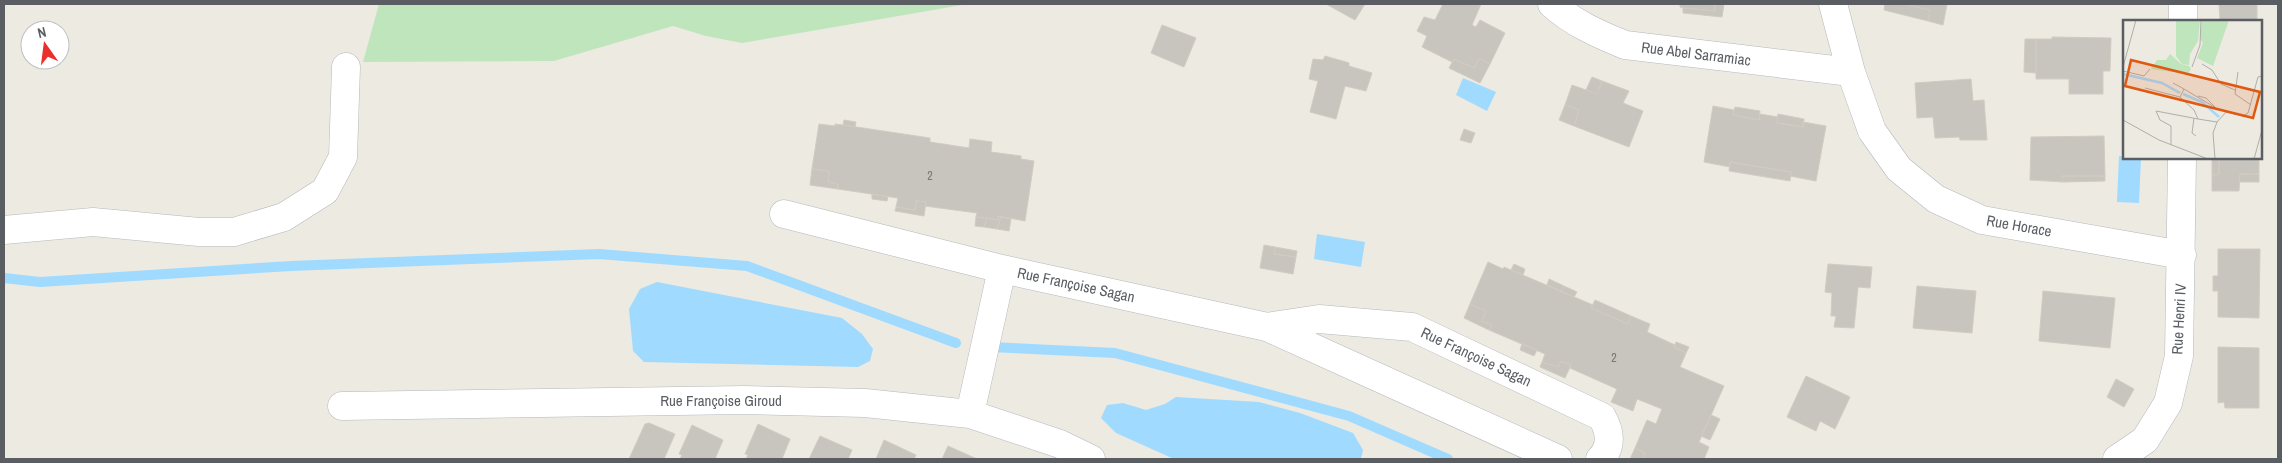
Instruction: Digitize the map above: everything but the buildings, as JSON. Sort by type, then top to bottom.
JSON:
[{"type":"street","name":"Rue Abel Sarramiac","points":[[1552,4],[1562,13],[1593,32],[1625,45],[1851,72]]},
{"type":"street","name":"Rue Horace","points":[[1833,4],[1851,72],[1872,131],[1899,169],[1936,199],[1982,220],[2182,255]]},
{"type":"street","points":[[2183,4],[2183,20]]},
{"type":"street","points":[[4,230],[93,222],[199,232],[234,232],[284,217],[325,191],[343,157],[346,67]]},
{"type":"street","name":"Rue Henri IV","points":[[2118,459],[2145,440],[2168,403],[2179,356],[2182,159]]},
{"type":"street","name":"Rue Françoise Sagan","points":[[784,214],[1002,269],[1267,327],[1558,459]]},
{"type":"street","name":"Rue Françoise Sagan","points":[[970,414],[1002,269]]},
{"type":"street","name":"Rue Françoise Sagan","points":[[1267,327],[1319,319],[1412,327],[1602,417],[1608,428],[1610,442],[1605,455],[1600,459]]},
{"type":"street","name":"Rue Françoise Giroud","points":[[342,406],[744,400],[864,403],[970,414],[1060,444],[1091,459]]},
{"type":"green space","points":[[379,4],[968,4],[742,43],[706,36],[673,26],[554,61],[363,62]]},
{"type":"water","points":[[1463,78],[1496,92],[1487,111],[1456,95]]},
{"type":"water","points":[[2119,156],[2123,156],[2123,159],[2141,159],[2139,203],[2117,202]]},
{"type":"water","points":[[1317,234],[1365,242],[1361,267],[1314,259]]},
{"type":"water","points":[[657,282],[842,318],[862,334],[873,349],[870,361],[858,367],[644,362],[633,351],[629,309],[640,289]]},
{"type":"water","points":[[1176,397],[1259,402],[1300,413],[1353,433],[1363,450],[1361,459],[1174,459],[1116,433],[1101,418],[1107,405],[1123,403],[1146,410],[1165,404]]},
{"type":"waterway","points":[[4,278],[40,282],[291,266],[599,254],[747,266],[956,343]]},
{"type":"waterway","points":[[990,347],[1115,353],[1349,416],[1448,459]]}]
